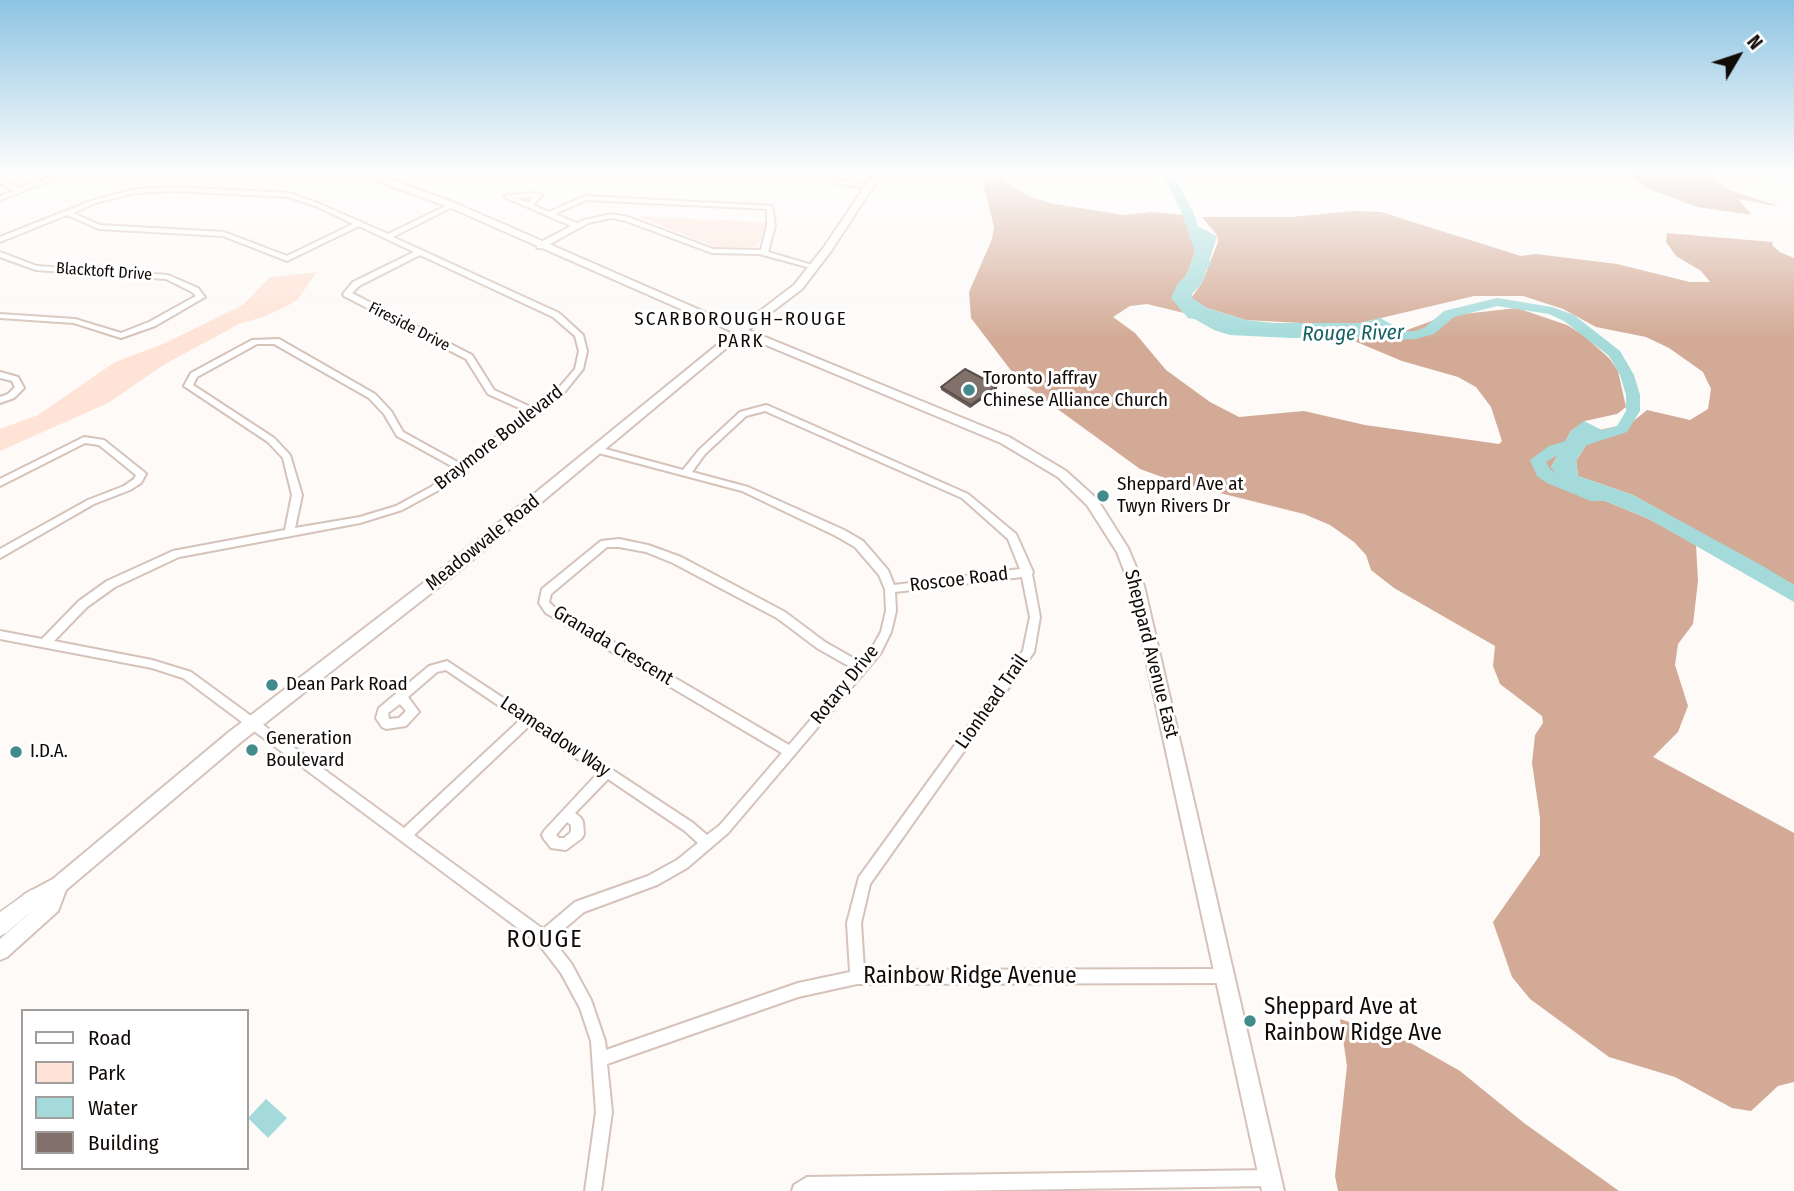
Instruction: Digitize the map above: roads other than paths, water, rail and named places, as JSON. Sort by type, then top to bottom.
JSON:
[{"type":"highway","points":[[0,926],[31,900]]},
{"type":"main road","name":"Sheppard Avenue East","points":[[500,229],[1017,446],[1062,474],[1105,519],[1125,555],[1137,586],[1272,1185]]},
{"type":"main road","name":"Meadowvale Road","points":[[31,900],[59,885],[253,724],[792,292],[815,267],[840,229]]},
{"type":"main road","name":"Meadowvale Road","points":[[0,951],[52,905],[59,885]]},
{"type":"street","name":"Braymore Boulevard","points":[[0,240],[27,229]]},
{"type":"street","points":[[122,229],[231,236],[287,260],[349,229]]},
{"type":"street","name":"Braymore Boulevard","points":[[44,643],[83,604],[139,569],[177,554],[360,520],[399,508],[434,489],[560,393],[579,369],[583,351],[579,335],[556,315],[369,229]]},
{"type":"street","points":[[388,237],[405,229]]},
{"type":"street","points":[[540,246],[572,229]]},
{"type":"street","points":[[652,229],[712,251],[764,253],[815,267]]},
{"type":"street","points":[[764,253],[770,229]]},
{"type":"street","name":"Fireside Drive","points":[[420,252],[356,284],[347,294],[468,357],[491,392],[534,412]]},
{"type":"street","name":"Blacktoft Drive","points":[[0,254],[29,267],[168,277],[195,290],[201,297],[152,324],[121,336],[75,321],[0,316]]},
{"type":"street","points":[[290,531],[297,495],[287,457],[271,440],[188,386],[194,375],[255,342],[276,341],[372,396],[388,413],[400,434],[461,468]]},
{"type":"street","points":[[0,400],[11,396],[20,388],[15,379],[2,377]]},
{"type":"street","name":"Lionhead Trail","points":[[685,474],[702,452],[743,414],[766,408],[965,496],[1012,537],[1027,572],[1035,617],[1028,652],[863,881],[854,923],[857,977]]},
{"type":"street","points":[[0,483],[84,440],[101,442],[141,474],[138,481],[127,488],[91,502],[0,554]]},
{"type":"street","points":[[598,450],[745,489],[840,533],[859,544],[874,559],[890,589]]},
{"type":"street","name":"Granada Crescent","points":[[789,751],[550,610],[544,603],[546,592],[605,544],[619,543],[677,560],[780,615],[821,645],[861,668]]},
{"type":"street","name":"Roscoe Road","points":[[890,589],[1027,572]]},
{"type":"street","name":"Rotary Drive","points":[[543,938],[580,907],[652,881],[682,864],[708,844],[861,668],[886,632],[891,611],[890,589]]},
{"type":"street","points":[[0,635],[152,664],[187,675],[543,938],[566,968],[586,1005],[601,1059],[604,1112],[593,1191]]},
{"type":"street","name":"Leameadow Way","points":[[401,696],[433,669],[447,665],[690,827],[708,844]]},
{"type":"street","points":[[405,835],[528,720]]},
{"type":"street","points":[[566,814],[607,772]]},
{"type":"street","name":"Rainbow Ridge Avenue","points":[[601,1059],[798,990],[857,977],[1225,976]]},
{"type":"street","points":[[800,1191],[807,1185],[1272,1185]]},
{"type":"water","points":[[1194,229],[1202,229],[1217,236],[1202,283],[1192,294],[1192,298],[1207,308],[1246,320],[1274,323],[1360,323],[1380,318],[1404,331],[1388,337],[1291,338],[1230,335],[1214,330],[1184,313],[1178,306],[1178,289],[1189,269],[1200,238]]},
{"type":"water","points":[[1584,421],[1602,430],[1588,442],[1576,461],[1578,476],[1633,495],[1761,565],[1794,585],[1794,602],[1649,519],[1576,489],[1556,473],[1551,467],[1571,431]]},
{"type":"water","points":[[266,1099],[287,1118],[268,1138],[248,1118]]},
{"type":"waterway","name":"Rouge River","points":[[1193,229],[1205,265],[1182,286],[1177,298],[1193,315]]},
{"type":"waterway","name":"Rouge River","points":[[1368,337],[1416,335],[1429,331],[1449,314],[1497,302],[1552,311],[1569,318],[1615,354],[1627,375],[1633,395],[1633,411],[1622,429],[1554,450],[1538,460],[1543,472],[1553,479],[1597,497]]},
{"type":"place","name":"Toronto Jaffray Chinese Alliance Church","points":[[969,390]]},
{"type":"place","name":"Sheppard Ave at Twyn Rivers Dr","points":[[1103,496]]},
{"type":"place","name":"Dean Park Road","points":[[272,685]]},
{"type":"place","name":"Generation Boulevard","points":[[252,750]]},
{"type":"place","name":"I.D.A.","points":[[16,752]]},
{"type":"place","name":"Sheppard Ave at Rainbow Ridge Ave","points":[[1250,1021]]},
{"type":"district","name":"SCARBOROUGH–ROUGE PARK","points":[[741,331]]},
{"type":"district","name":"ROUGE","points":[[545,940]]}]
